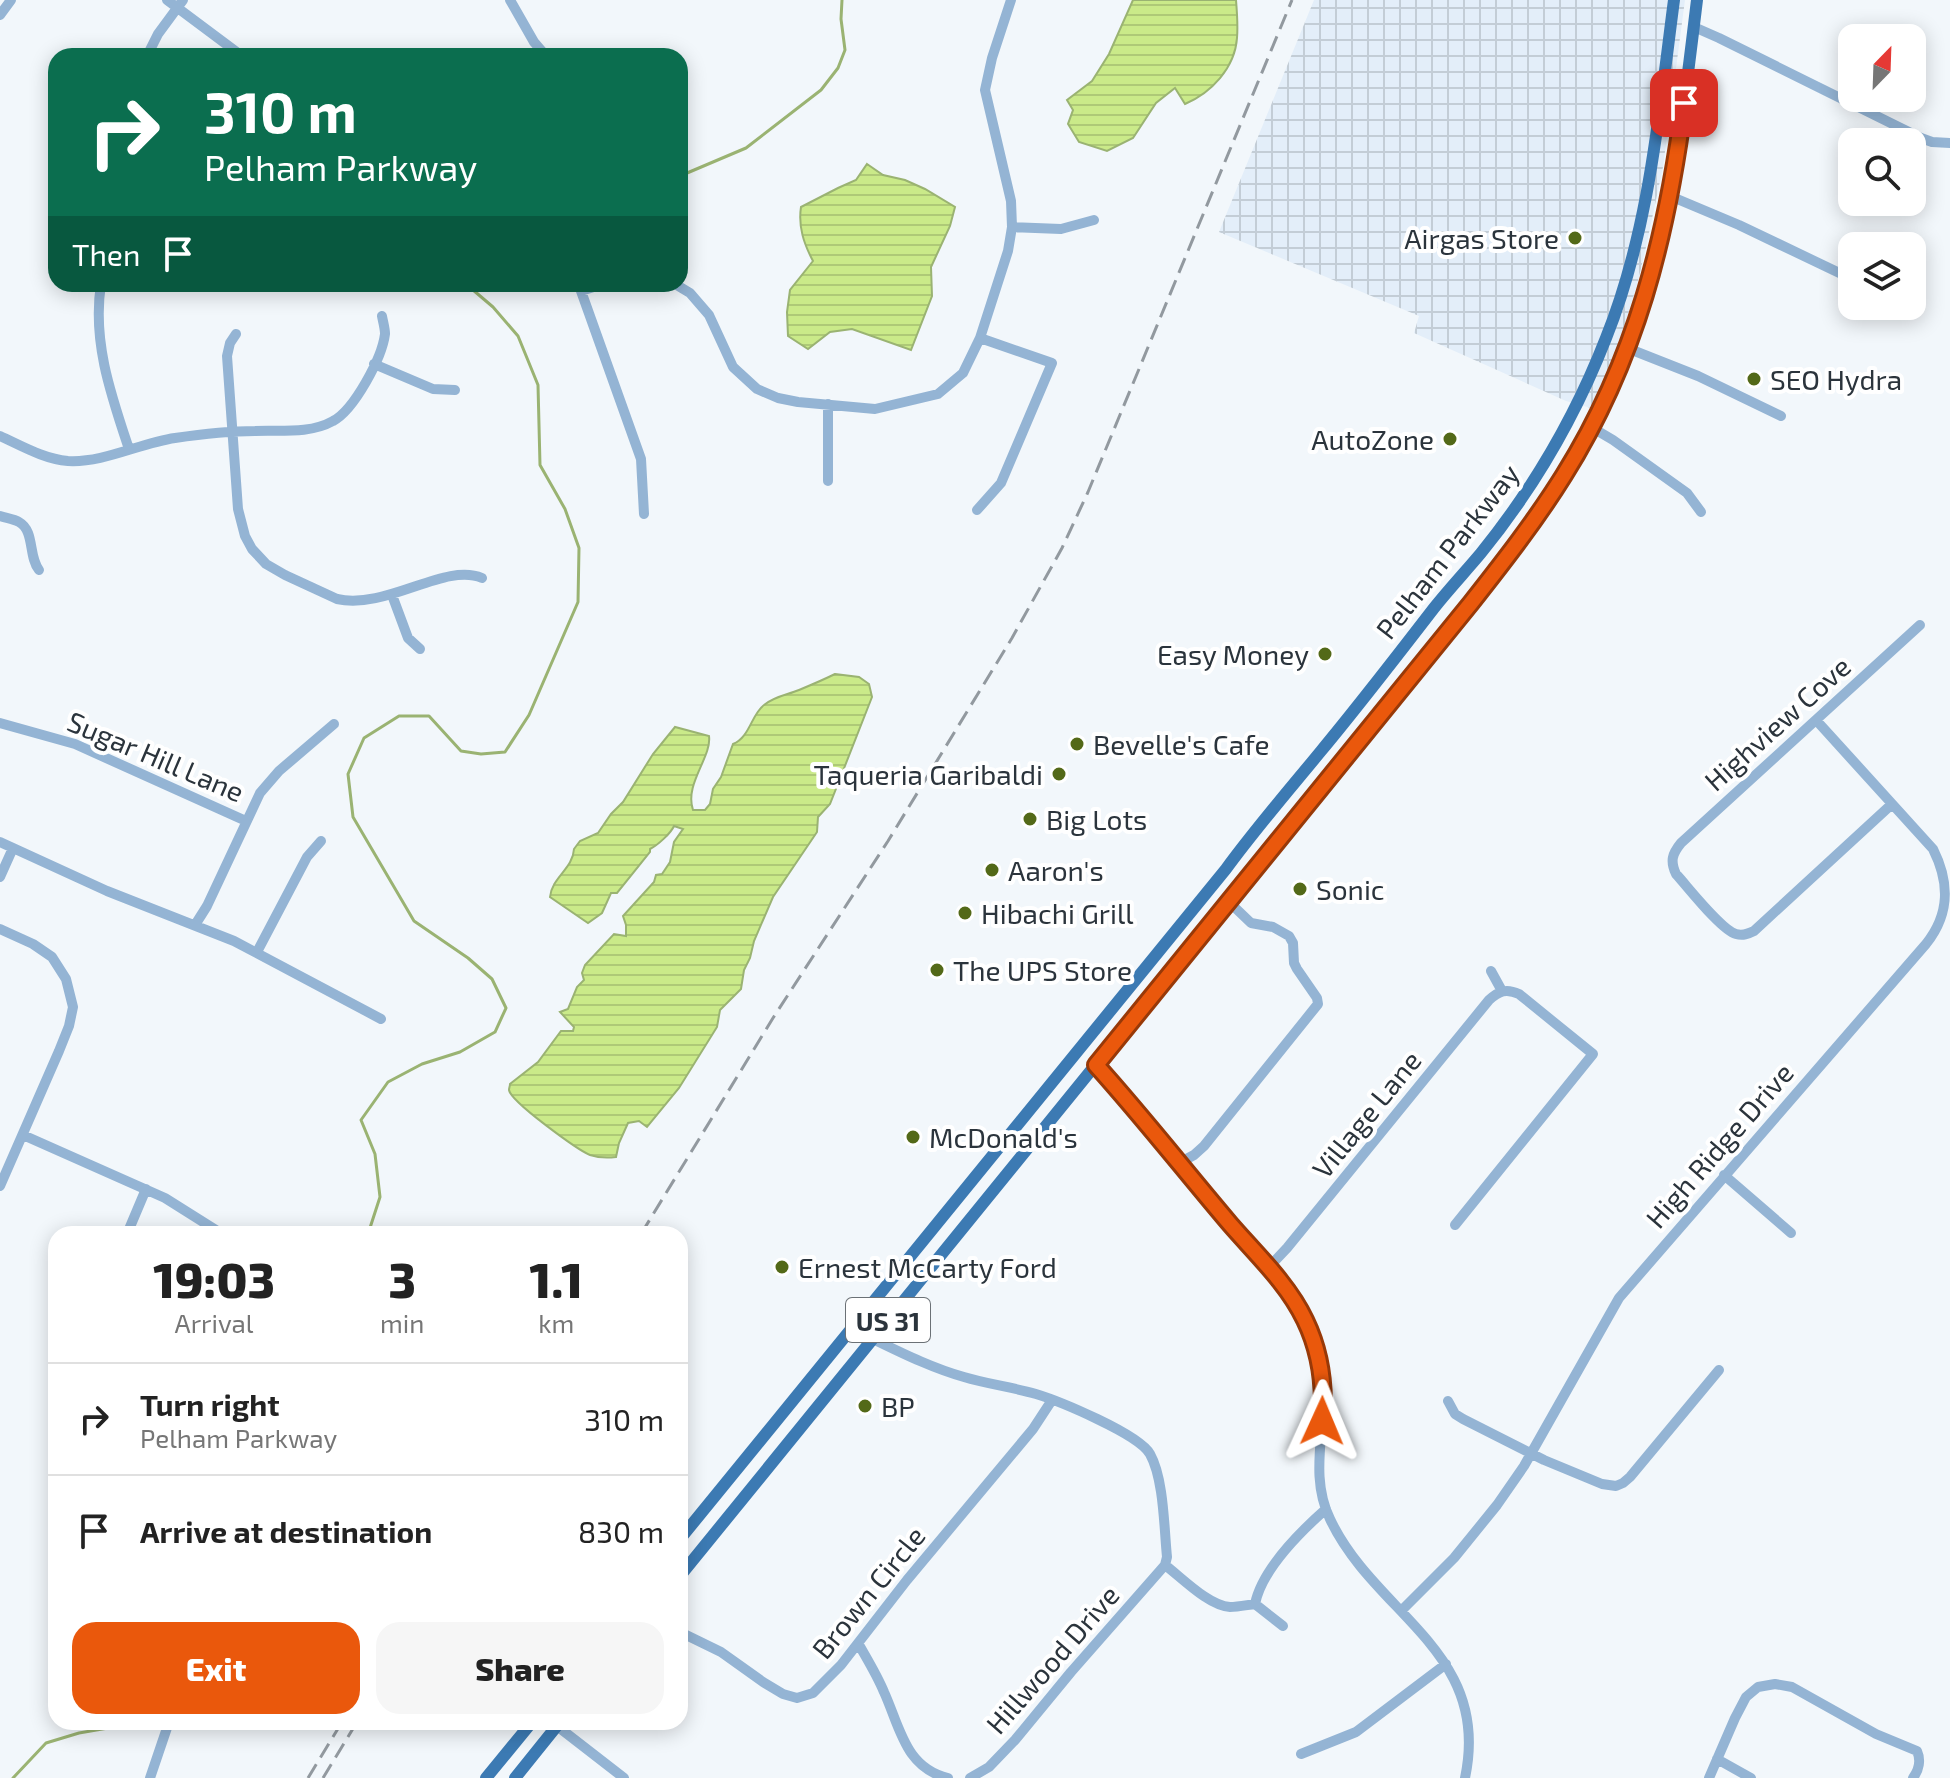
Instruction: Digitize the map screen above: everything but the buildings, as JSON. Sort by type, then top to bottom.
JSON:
[{"type":"main road","name":"Pelham Parkway","points":[[1082,1045],[1481,553],[1541,467],[1571,415],[1617,310],[1639,230],[1674,0]]},
{"type":"main road","name":"Pelham Parkway","points":[[1096,1065],[1454,624],[1522,538],[1565,475],[1627,348],[1653,272],[1670,196],[1697,0]]},
{"type":"main road","points":[[1672,19],[1694,27]]},
{"type":"main road","points":[[1648,184],[1670,196]]},
{"type":"main road","points":[[1617,310],[1637,322]]},
{"type":"main road","points":[[1571,415],[1591,427]]},
{"type":"main road","points":[[1503,523],[1522,538]]},
{"type":"main road","points":[[1433,610],[1454,624]]},
{"type":"main road","points":[[1325,746],[1342,762]]},
{"type":"main road","points":[[1233,859],[1252,871]]},
{"type":"main road","points":[[1082,1045],[1096,1065]]},
{"type":"main road","name":"US 31","points":[[688,1529],[1082,1045]]},
{"type":"main road","name":"US 31","points":[[688,1566],[1096,1065]]},
{"type":"main road","points":[[1005,1139],[1022,1154]]},
{"type":"main road","points":[[933,1228],[951,1242]]},
{"type":"main road","points":[[852,1328],[873,1339]]},
{"type":"main road","points":[[798,1394],[816,1409]]},
{"type":"main road","points":[[714,1498],[732,1512]]},
{"type":"main road","points":[[486,1778],[525,1730]]},
{"type":"main road","points":[[515,1778],[551,1730]]},
{"type":"street","points":[[0,15],[11,0]]},
{"type":"street","points":[[167,0],[181,4],[233,48]]},
{"type":"street","points":[[510,0],[540,48]]},
{"type":"street","points":[[688,292],[709,315],[733,367],[757,389],[788,400],[875,409],[938,394],[963,373],[980,338],[1008,251],[1012,227],[1011,201],[985,90],[1011,0]]},
{"type":"street","points":[[151,48],[181,4]]},
{"type":"street","points":[[1694,27],[1921,138],[1950,143]]},
{"type":"street","points":[[1670,196],[1838,272]]},
{"type":"street","points":[[1012,227],[1061,229],[1094,220]]},
{"type":"street","points":[[101,292],[99,319],[104,367],[129,449]]},
{"type":"street","points":[[581,292],[641,459],[644,514]]},
{"type":"street","points":[[0,436],[58,460],[83,461],[174,438],[314,428],[332,422],[355,401],[374,364],[385,333],[382,316]]},
{"type":"street","points":[[236,334],[227,356],[240,520],[249,545],[266,564],[337,599],[359,601],[392,595],[465,573],[482,578]]},
{"type":"street","points":[[977,510],[1001,483],[1052,363],[980,338]]},
{"type":"street","points":[[1627,348],[1698,376],[1781,416]]},
{"type":"street","points":[[374,364],[433,389],[455,390]]},
{"type":"street","points":[[828,404],[828,481]]},
{"type":"street","points":[[1591,427],[1691,496],[1701,512]]},
{"type":"street","points":[[0,516],[19,522],[25,528],[31,542],[32,560],[39,570]]},
{"type":"street","points":[[392,595],[408,638],[420,649]]},
{"type":"street","name":"Highview Cove","points":[[1892,804],[1740,941],[1725,929],[1666,859],[1920,625]]},
{"type":"street","name":"High Ridge Drive","points":[[1401,1611],[1470,1540],[1497,1505],[1531,1453],[1619,1298],[1932,936],[1941,920],[1947,893],[1946,879],[1927,841],[1816,720]]},
{"type":"street","name":"Sugar Hill Lane","points":[[0,723],[75,744],[246,821]]},
{"type":"street","points":[[195,925],[266,786],[334,724]]},
{"type":"street","points":[[257,952],[307,857],[321,841]]},
{"type":"street","points":[[0,842],[107,891],[257,952],[381,1019]]},
{"type":"street","points":[[0,877],[13,848]]},
{"type":"street","points":[[1179,1163],[1204,1146],[1319,1001],[1294,963],[1293,943],[1289,936],[1273,927],[1251,923],[1228,901]]},
{"type":"street","points":[[0,929],[33,944],[52,957],[66,979],[72,1001],[69,1026],[0,1186]]},
{"type":"street","points":[[1455,1225],[1593,1054],[1519,994],[1511,990],[1502,991],[1491,971]]},
{"type":"street","name":"Village Lane","points":[[1268,1268],[1489,1000],[1502,991]]},
{"type":"street","points":[[1096,1065],[1268,1268],[1304,1317],[1320,1363],[1324,1400],[1318,1471],[1326,1509],[1348,1551],[1363,1571],[1430,1642],[1446,1664],[1466,1716],[1468,1745],[1465,1778]]},
{"type":"street","points":[[23,1135],[177,1204],[210,1226]]},
{"type":"street","points":[[1724,1175],[1791,1233]]},
{"type":"street","points":[[130,1226],[146,1189]]},
{"type":"street","points":[[873,1339],[963,1377],[1052,1400],[1129,1436],[1147,1450],[1153,1461],[1162,1501],[1165,1565],[1219,1604],[1231,1607],[1255,1604],[1283,1626]]},
{"type":"street","points":[[1448,1401],[1455,1414],[1463,1419],[1531,1453],[1609,1486],[1623,1483],[1719,1370]]},
{"type":"street","name":"Brown Circle","points":[[688,1636],[721,1652],[775,1689],[797,1698],[813,1693],[858,1643],[1033,1429],[1052,1400]]},
{"type":"street","points":[[1255,1604],[1262,1584],[1279,1559],[1326,1509]]},
{"type":"street","name":"Hillwood Drive","points":[[970,1778],[989,1767],[1015,1740],[1165,1565]]},
{"type":"street","points":[[858,1643],[884,1691],[908,1749],[930,1772],[948,1778]]},
{"type":"street","points":[[1301,1754],[1356,1732],[1446,1664]]},
{"type":"street","points":[[1709,1778],[1746,1697],[1758,1687],[1782,1684],[1821,1702],[1876,1734],[1917,1751],[1918,1768],[1913,1778]]},
{"type":"street","points":[[150,1778],[166,1730]]},
{"type":"street","points":[[565,1730],[624,1778]]},
{"type":"street","points":[[1717,1759],[1751,1778]]},
{"type":"shaded area","points":[[1133,0],[1236,0],[1235,49],[1227,69],[1204,93],[1185,104],[1175,88],[1156,103],[1133,138],[1107,151],[1079,142],[1068,124],[1073,110],[1067,100],[1092,81],[1109,54]]},
{"type":"shaded area","points":[[1314,0],[1685,0],[1663,167],[1646,247],[1618,347],[1591,408],[1566,401],[1414,333],[1419,316],[1219,232]]},
{"type":"shaded area","points":[[867,164],[883,175],[925,189],[955,207],[950,226],[931,267],[932,296],[911,350],[852,329],[830,332],[808,349],[788,336],[790,290],[813,261],[802,235],[801,207],[856,180]]},
{"type":"shaded area","points":[[835,674],[859,677],[869,684],[872,697],[830,804],[818,817],[817,832],[773,897],[754,941],[741,989],[720,1010],[717,1027],[679,1088],[647,1127],[639,1121],[628,1123],[616,1157],[590,1155],[532,1115],[513,1096],[509,1090],[510,1084],[538,1062],[561,1031],[573,1031],[574,1027],[560,1012],[568,1009],[577,987],[584,980],[582,973],[585,965],[614,934],[626,936],[623,916],[654,882],[656,875],[662,874],[670,862],[674,842],[683,829],[674,826],[664,839],[650,849],[617,893],[611,893],[602,913],[588,923],[550,897],[554,884],[580,841],[598,833],[675,727],[709,736],[691,800],[693,810],[705,810],[733,744],[743,736],[760,709],[772,700]]},
{"type":"waterway","points":[[688,173],[746,148],[821,90],[838,68],[845,50],[842,0]]},
{"type":"waterway","points":[[371,1226],[380,1197],[375,1154],[361,1120],[388,1082],[422,1064],[460,1052],[495,1032],[506,1008],[492,979],[468,958],[414,921],[353,817],[348,774],[364,738],[399,716],[429,716],[461,751],[481,754],[505,752],[529,715],[578,602],[579,548],[565,509],[540,465],[538,385],[518,336],[475,292]]},
{"type":"waterway","points":[[13,1778],[46,1743],[96,1730]]},
{"type":"railway","points":[[646,1226],[773,1018],[888,841],[1012,638],[1062,548],[1292,0]]},
{"type":"railway","points":[[308,1778],[337,1730]]},
{"type":"railway","points":[[323,1778],[352,1730]]},
{"type":"place","name":"Airgas Store","points":[[1575,238]]},
{"type":"place","name":"SEO Hydra","points":[[1754,379]]},
{"type":"place","name":"AutoZone","points":[[1450,439]]},
{"type":"place","name":"Easy Money","points":[[1325,654]]},
{"type":"place","name":"Bevelle's Cafe","points":[[1077,744]]},
{"type":"place","name":"Taqueria Garibaldi","points":[[1059,774]]},
{"type":"place","name":"Big Lots","points":[[1030,819]]},
{"type":"place","name":"Aaron's","points":[[992,870]]},
{"type":"place","name":"Sonic","points":[[1300,889]]},
{"type":"place","name":"Hibachi Grill","points":[[965,913]]},
{"type":"place","name":"The UPS Store","points":[[937,970]]},
{"type":"place","name":"McDonald's","points":[[913,1137]]},
{"type":"place","name":"Ernest McCarty Ford","points":[[782,1267]]},
{"type":"place","name":"BP","points":[[865,1406]]},
{"type":"route","points":[[1322,1421],[1324,1400],[1320,1363],[1304,1317],[1296,1304],[1096,1065],[1471,603],[1524,535],[1565,475],[1619,369],[1653,272],[1684,103]]}]
